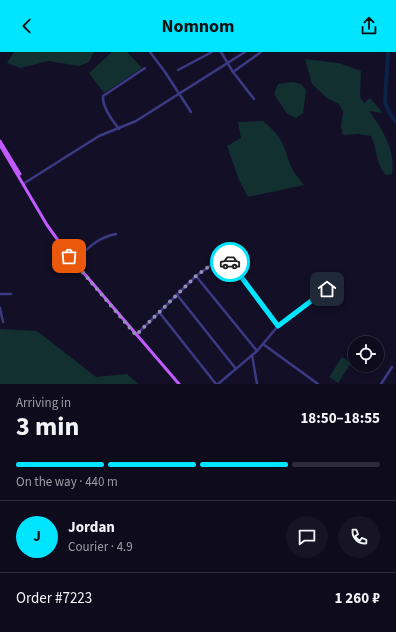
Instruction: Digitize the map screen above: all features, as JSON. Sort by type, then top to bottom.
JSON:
[{"type":"main road","points":[[0,141],[54,236],[80,269]]},
{"type":"main road","points":[[0,145],[48,224],[74,262],[179,384]]},
{"type":"street","points":[[150,52],[191,112]]},
{"type":"street","points":[[178,70],[212,52]]},
{"type":"street","points":[[221,52],[233,72],[254,99]]},
{"type":"street","points":[[24,183],[99,136],[136,121],[180,95],[245,52]]},
{"type":"street","points":[[233,72],[261,52]]},
{"type":"street","points":[[119,129],[112,120],[103,96],[145,68]]},
{"type":"street","points":[[74,262],[94,242],[103,237],[116,234]]},
{"type":"street","points":[[136,335],[159,312],[178,296],[196,276],[225,255],[278,326]]},
{"type":"street","points":[[196,276],[256,351]]},
{"type":"street","points":[[159,312],[217,384],[252,355],[278,326],[327,289]]},
{"type":"street","points":[[0,294],[11,294]]},
{"type":"street","points":[[178,296],[236,369]]},
{"type":"street","points":[[0,308],[3,322]]},
{"type":"street","points":[[263,344],[318,384]]},
{"type":"street","points":[[252,355],[258,384]]},
{"type":"street","points":[[381,384],[392,367]]},
{"type":"green space","points":[[14,52],[94,52],[89,62],[79,66],[49,61],[20,68],[7,63]]},
{"type":"green space","points":[[112,52],[127,52],[142,68],[104,93],[89,73]]},
{"type":"green space","points":[[305,59],[339,63],[361,71],[360,97],[364,103],[370,98],[383,113],[369,111],[383,132],[390,148],[393,165],[392,174],[386,175],[380,166],[371,136],[359,134],[343,135],[341,126],[343,112],[339,104],[327,98],[312,84]]},
{"type":"green space","points":[[293,82],[301,84],[306,90],[303,113],[296,118],[287,114],[274,94],[278,84]]},
{"type":"green space","points":[[263,121],[281,140],[291,167],[304,185],[248,197],[239,180],[227,146],[241,138],[238,122]]},
{"type":"green space","points":[[0,329],[37,331],[96,377],[127,374],[138,384],[0,384]]},
{"type":"green space","points":[[342,357],[348,361],[348,368],[338,383],[329,377]]},
{"type":"waterway","points":[[388,52],[385,102],[389,112],[396,122]]},
{"type":"way so far","points":[[69,256],[136,335],[196,276],[225,255],[230,262]]},
{"type":"route","points":[[230,262],[278,326],[327,289]]}]
